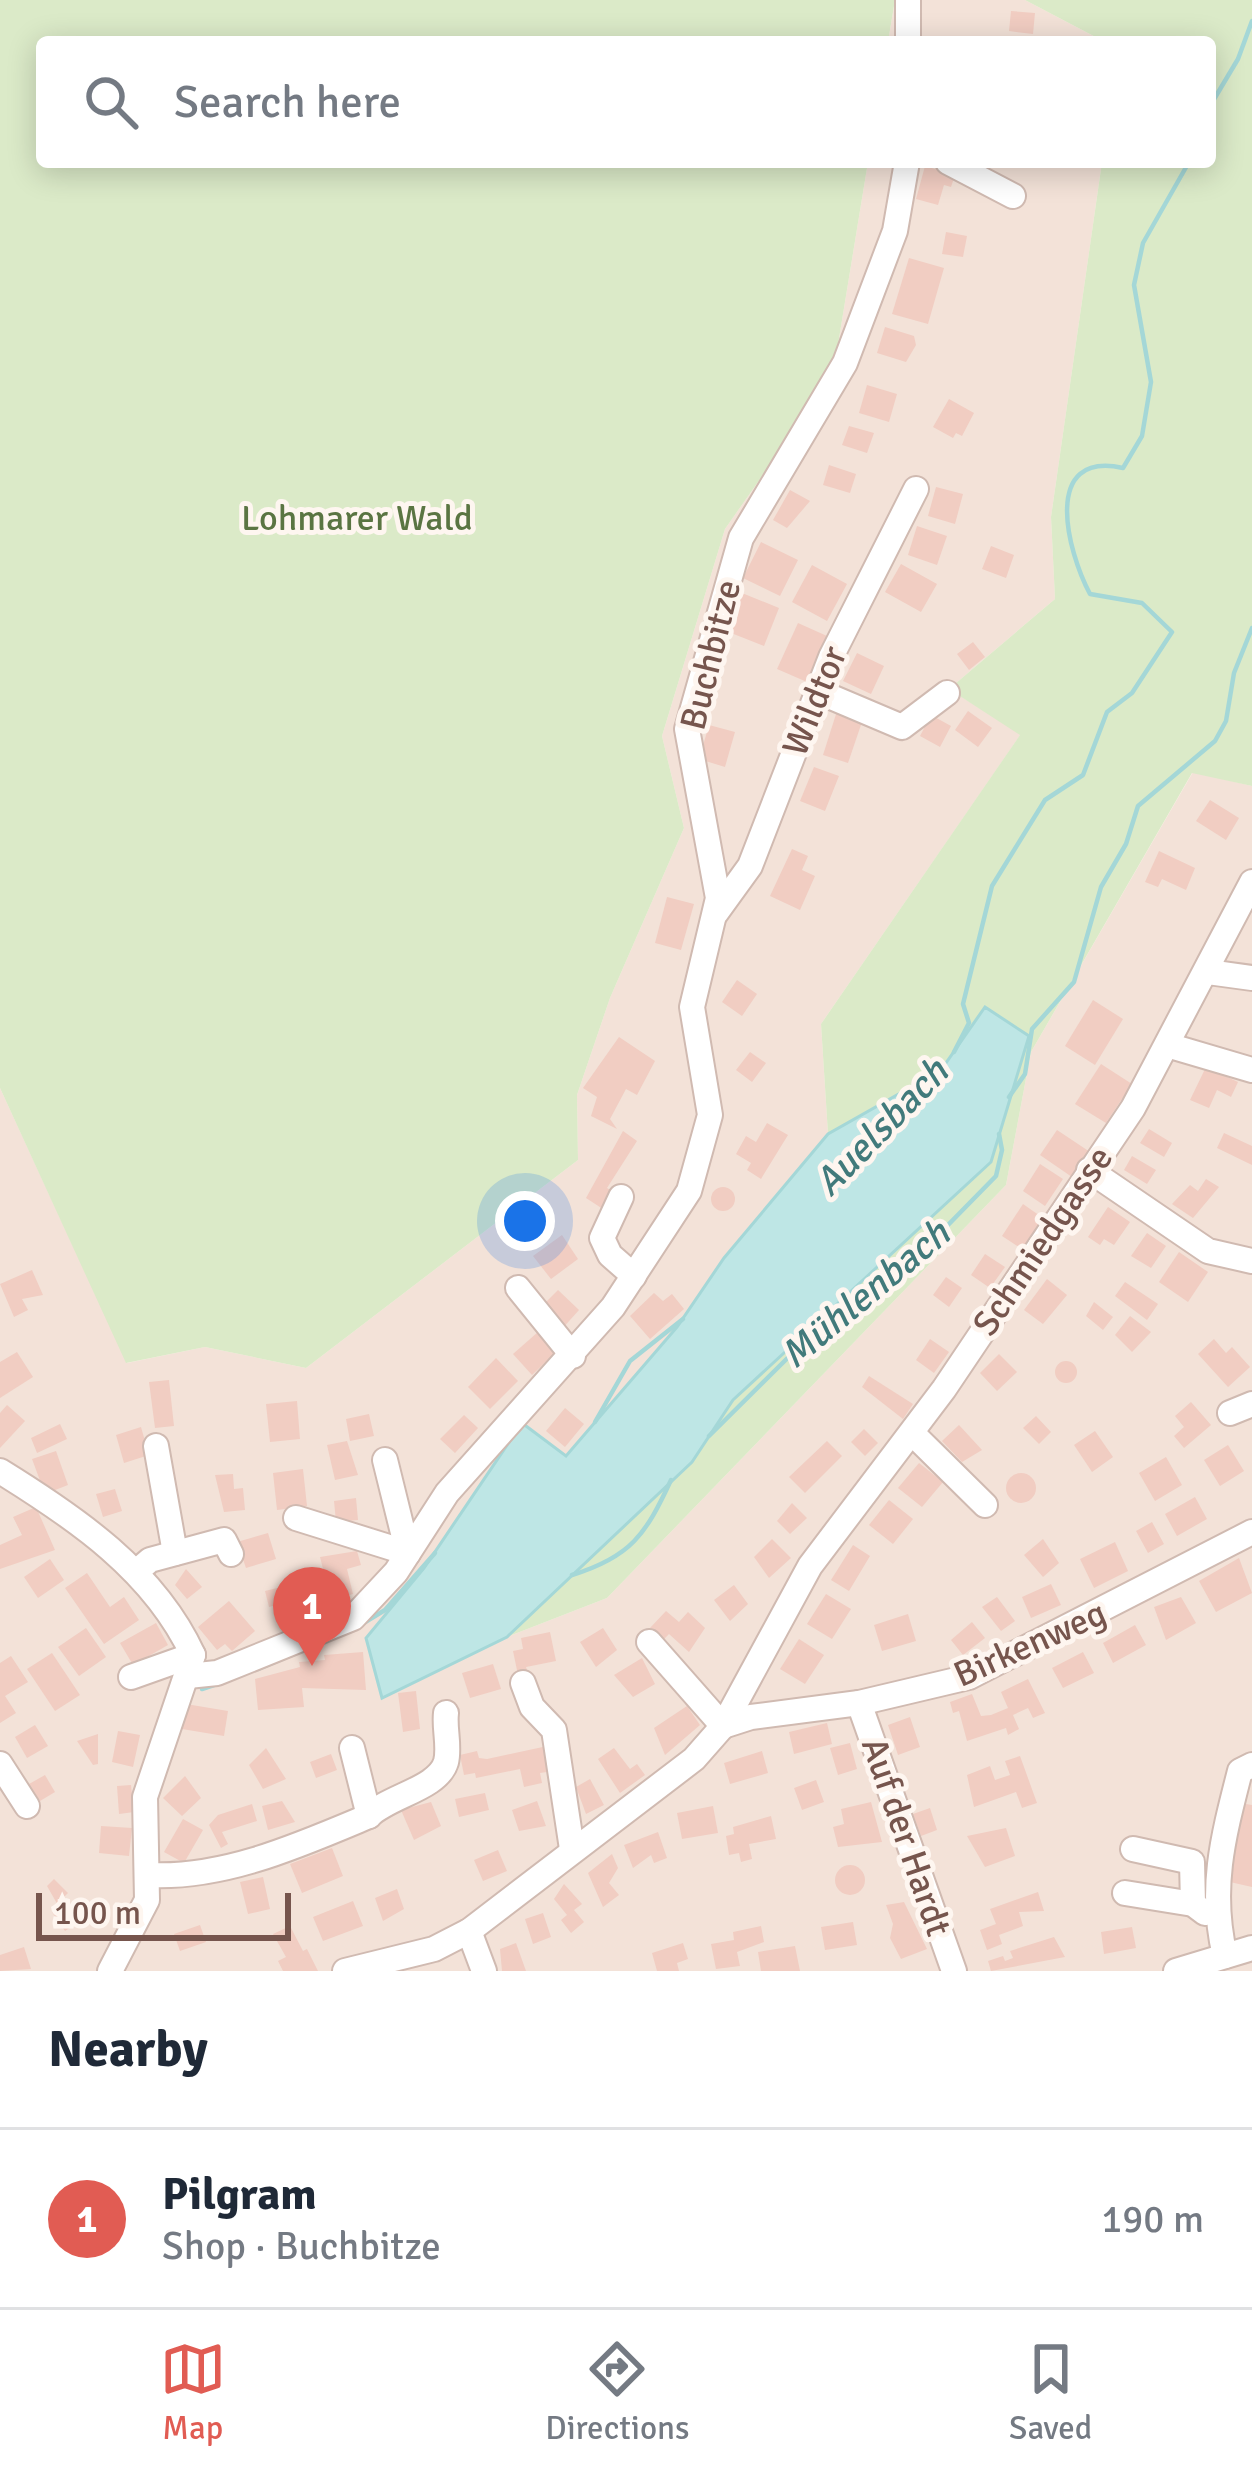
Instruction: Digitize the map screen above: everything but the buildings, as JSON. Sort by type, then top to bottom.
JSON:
[{"type":"street","points":[[908,0],[908,36]]},
{"type":"street","name":"Buchbitze","points":[[131,1677],[190,1665],[217,1673],[353,1618],[408,1553],[447,1493],[573,1356],[673,1221],[704,1148],[710,1115],[692,1007],[718,898],[688,748],[692,708],[741,538],[844,363],[895,231],[906,168]]},
{"type":"street","points":[[959,168],[1012,196]]},
{"type":"street","name":"Wildtor","points":[[716,913],[750,866],[817,691],[864,586],[916,489]]},
{"type":"street","points":[[817,691],[902,727],[947,692]]},
{"type":"street","name":"Schmiedgasse","points":[[345,1971],[434,1949],[469,1931],[694,1759],[723,1726],[810,1565],[913,1433],[1168,1045],[1252,882]]},
{"type":"street","points":[[1208,972],[1252,978]]},
{"type":"street","points":[[1168,1045],[1252,1070]]},
{"type":"street","points":[[1089,1170],[1208,1251],[1252,1261]]},
{"type":"street","points":[[621,1197],[602,1238],[610,1255],[634,1276]]},
{"type":"street","points":[[518,1288],[573,1356]]},
{"type":"street","points":[[913,1433],[985,1505]]},
{"type":"street","points":[[156,1446],[175,1553]]},
{"type":"street","points":[[385,1460],[408,1553]]},
{"type":"street","points":[[0,1471],[61,1509],[136,1572],[177,1620],[190,1665],[145,1797],[148,1875],[140,1918],[110,1971]]},
{"type":"street","points":[[296,1518],[408,1553]]},
{"type":"street","name":"Birkenweg","points":[[723,1726],[751,1717],[859,1703],[969,1677],[1252,1532]]},
{"type":"street","points":[[136,1572],[150,1560],[224,1540],[231,1554]]},
{"type":"street","points":[[649,1642],[723,1726]]},
{"type":"street","points":[[523,1683],[532,1707],[554,1730],[572,1849]]},
{"type":"street","name":"Auf der Hardt","points":[[859,1703],[951,1971]]},
{"type":"street","points":[[148,1875],[186,1877],[239,1863],[368,1816],[382,1802],[438,1777],[446,1762],[446,1713]]},
{"type":"street","points":[[352,1748],[368,1816]]},
{"type":"street","points":[[0,1764],[27,1806]]},
{"type":"street","points":[[1225,1956],[1216,1921],[1217,1857],[1240,1771],[1252,1765]]},
{"type":"street","points":[[1133,1849],[1192,1862],[1193,1904]]},
{"type":"street","points":[[1125,1893],[1193,1904],[1216,1921]]},
{"type":"street","points":[[469,1931],[484,1971]]},
{"type":"street","points":[[1176,1971],[1252,1948]]},
{"type":"shaded area","points":[[895,0],[1025,0],[1094,36],[889,36]]},
{"type":"shaded area","points":[[867,168],[1101,168],[1051,517],[1055,599],[949,689],[1021,734],[821,1024],[828,1134],[724,1258],[677,1327],[565,1456],[523,1423],[424,1568],[366,1638],[383,1698],[507,1637],[607,1598],[1006,1185],[1031,1052],[1193,772],[1252,786],[1252,1971],[0,1971],[0,1088],[127,1363],[205,1347],[306,1368],[578,1160],[577,1095],[610,998],[684,828],[662,736],[725,529],[833,375]]},
{"type":"green space","name":"Lohmarer Wald","points":[[0,0],[895,0],[889,36],[36,36],[36,168],[867,168],[833,375],[725,529],[662,736],[684,828],[610,998],[577,1095],[578,1160],[306,1368],[205,1347],[126,1363],[0,1088]]},
{"type":"green space","points":[[1025,0],[1252,0],[1252,786],[1192,773],[1031,1052],[1006,1185],[607,1598],[507,1637],[692,1462],[985,1007],[941,1070],[828,1134],[821,1024],[1020,735],[949,689],[1055,599],[1051,517],[1101,168],[1216,168],[1216,36],[1094,36]]},
{"type":"water","points":[[985,1007],[1029,1036],[991,1162],[733,1400],[692,1462],[507,1637],[382,1698],[366,1638],[424,1568],[522,1423],[566,1456],[677,1327],[724,1258],[828,1134],[941,1070]]},
{"type":"waterway","name":"Auelsbach","points":[[1216,96],[1238,59],[1252,21]]},
{"type":"waterway","name":"Auelsbach","points":[[954,1052],[969,1023],[963,1004],[992,886],[1045,800],[1083,775],[1107,712],[1132,693],[1172,632],[1142,603],[1090,594],[1074,554],[1067,508],[1070,489],[1080,474],[1097,466],[1123,468],[1142,436],[1151,382],[1134,285],[1143,243],[1186,168]]},
{"type":"waterway","name":"Mühlenbach","points":[[1009,1097],[1025,1074],[1032,1029],[1074,982],[1101,887],[1126,844],[1138,806],[1215,741],[1226,721],[1234,673],[1252,628]]},
{"type":"waterway","name":"Mühlenbach","points":[[709,1436],[834,1312],[898,1276],[996,1176],[1002,1150],[999,1134]]},
{"type":"waterway","name":"Auelsbach","points":[[595,1422],[630,1361],[683,1319]]},
{"type":"waterway","name":"Mühlenbach","points":[[572,1575],[609,1560],[634,1541],[671,1480]]},
{"type":"waterway","name":"Auelsbach","points":[[362,1624],[385,1610],[435,1553]]},
{"type":"waterway","name":"Auelsbach","points":[[258,1669],[347,1632]]},
{"type":"waterway","name":"Auelsbach","points":[[202,1689],[214,1685]]},
{"type":"place","name":"Pilgram","points":[[312,1666]]}]
